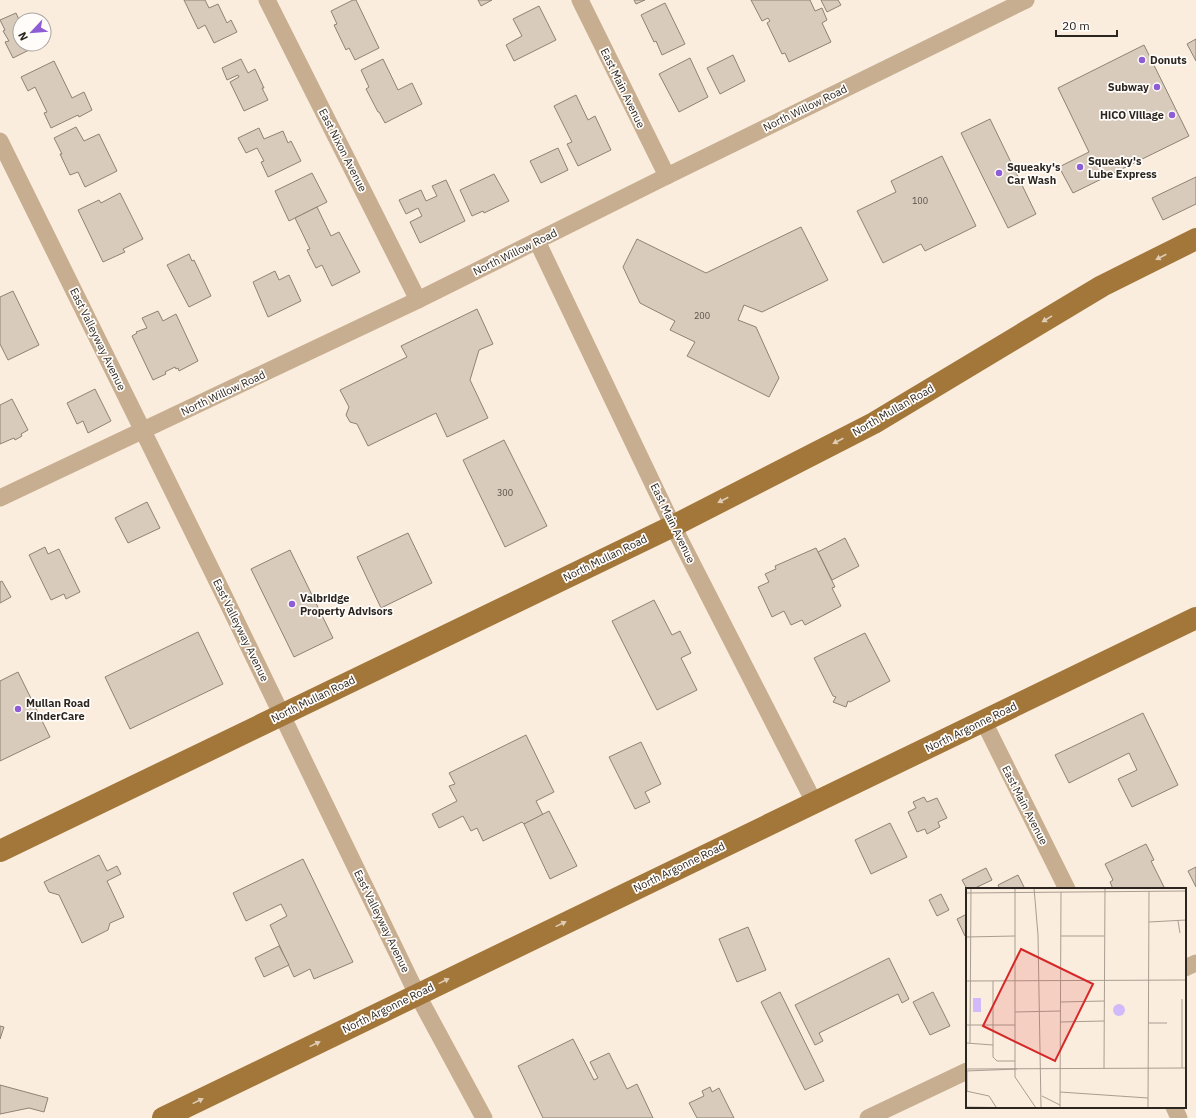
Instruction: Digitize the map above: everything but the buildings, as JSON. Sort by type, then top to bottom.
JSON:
[{"type":"main road","name":"North Mullan Road","points":[[0,851],[674,526],[874,423],[1102,286],[1196,239]]},
{"type":"main road","name":"North Argonne Road","points":[[163,1118],[814,802],[984,722],[1196,618]]},
{"type":"street","name":"East Nixon Avenue","points":[[267,0],[418,300]]},
{"type":"street","name":"East Main Avenue","points":[[580,0],[667,176]]},
{"type":"street","name":"North Willow Road","points":[[0,498],[418,300],[1026,0]]},
{"type":"street","name":"East Valleyway Avenue","points":[[0,141],[282,714],[417,994],[484,1118]]},
{"type":"street","name":"East Main Avenue","points":[[538,241],[674,526],[814,802]]},
{"type":"street","name":"East Main Avenue","points":[[984,722],[1067,888]]},
{"type":"street","points":[[1186,968],[1196,963]]},
{"type":"street","points":[[868,1118],[966,1071]]},
{"type":"street","points":[[1174,1108],[1179,1118]]},
{"type":"place","name":"Donuts","points":[[1142,60]]},
{"type":"place","name":"Subway","points":[[1157,87]]},
{"type":"place","name":"HiCO Village","points":[[1172,115]]},
{"type":"place","name":"Squeaky's Lube Express","points":[[1080,167]]},
{"type":"place","name":"Squeaky's Car Wash","points":[[999,173]]},
{"type":"place","name":"Valbridge Property Advisors","points":[[292,604]]},
{"type":"place","name":"Mullan Road KinderCare","points":[[18,709]]}]
